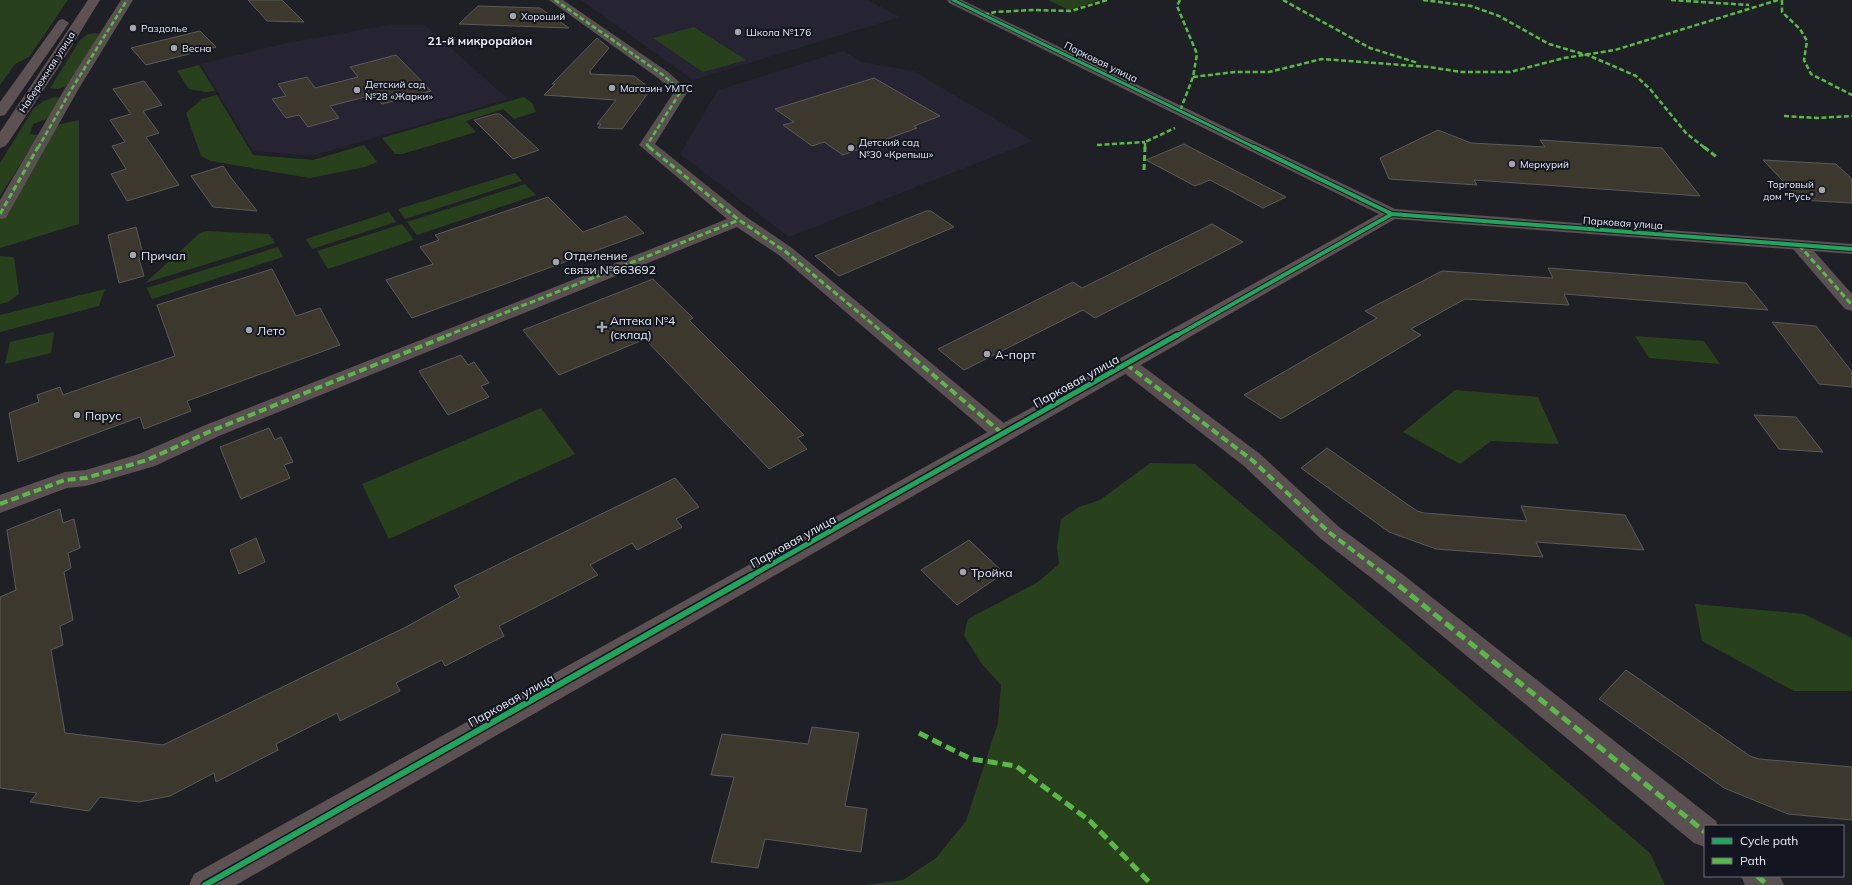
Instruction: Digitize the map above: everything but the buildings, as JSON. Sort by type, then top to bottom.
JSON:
[{"type":"street","name":"Набережная улица","points":[[0,143],[53,65],[94,0]]},
{"type":"street","points":[[0,214],[71,90],[127,0]]},
{"type":"street","points":[[555,0],[663,76],[681,91],[647,145],[740,220],[786,252],[1003,434]]},
{"type":"street","name":"Парковая улица","points":[[953,0],[1392,214],[1852,249]]},
{"type":"street","name":"Набережная улица","points":[[0,112],[69,13]]},
{"type":"street","name":"Парковая улица","points":[[204,885],[1392,214]]},
{"type":"street","points":[[0,504],[65,480],[86,478],[147,460],[211,431],[666,248],[740,220]]},
{"type":"street","points":[[1798,245],[1852,305]]},
{"type":"street","points":[[1126,364],[1252,460],[1330,533],[1392,580],[1704,831]]},
{"type":"street","points":[[1758,877],[1768,885]]},
{"type":"shaded area","name":"Школа №176","points":[[581,0],[868,0],[900,17],[693,80]]},
{"type":"shaded area","name":"Детский сад №28 «Жарки»","points":[[389,25],[425,25],[508,99],[312,156],[253,151],[201,64],[286,43]]},
{"type":"shaded area","name":"Детский сад №30 «Крепыш»","points":[[843,51],[862,62],[913,71],[1033,141],[789,237],[680,154],[718,90]]},
{"type":"green space","points":[[0,0],[68,0],[29,57],[15,64],[0,85]]},
{"type":"green space","points":[[1048,0],[1099,0],[1069,10]]},
{"type":"green space","points":[[694,27],[746,60],[703,72],[653,38]]},
{"type":"green space","points":[[97,33],[101,35],[67,86],[58,89],[50,88],[80,40],[88,34]]},
{"type":"green space","points":[[199,65],[215,91],[206,92],[189,89],[177,71]]},
{"type":"green space","points":[[217,95],[253,155],[313,160],[364,145],[377,162],[365,167],[310,178],[211,161],[201,156],[186,113],[202,99]]},
{"type":"green space","points":[[55,97],[60,98],[49,118],[33,124],[30,134],[39,135],[0,196],[0,163],[34,108],[44,101]]},
{"type":"green space","points":[[524,97],[532,103],[536,112],[514,119],[503,109],[466,121],[476,132],[402,154],[395,154],[382,138]]},
{"type":"green space","points":[[79,120],[79,224],[0,248],[0,220],[53,126]]},
{"type":"green space","points":[[515,173],[522,181],[405,219],[398,209]]},
{"type":"green space","points":[[525,184],[536,195],[417,235],[407,222]]},
{"type":"green space","points":[[389,212],[396,222],[312,249],[306,239]]},
{"type":"green space","points":[[402,224],[414,240],[328,269],[317,251]]},
{"type":"green space","points":[[206,231],[269,234],[275,243],[145,283],[200,233]]},
{"type":"green space","points":[[278,247],[283,257],[152,299],[147,288]]},
{"type":"green space","points":[[0,256],[14,257],[19,294],[8,302],[0,304]]},
{"type":"green space","points":[[105,289],[99,306],[0,332],[0,315]]},
{"type":"green space","points":[[54,332],[51,353],[5,364],[10,342]]},
{"type":"green space","points":[[1635,336],[1704,341],[1720,364],[1649,358]]},
{"type":"green space","points":[[1455,390],[1538,397],[1559,444],[1491,441],[1460,464],[1403,432]]},
{"type":"green space","points":[[541,408],[575,454],[389,539],[362,484]]},
{"type":"green space","points":[[1150,463],[1195,464],[1650,853],[1665,885],[865,885],[903,880],[936,858],[966,821],[998,723],[1001,685],[981,663],[964,635],[968,619],[1038,582],[1059,564],[1057,547],[1061,519],[1079,507],[1100,500]]},
{"type":"green space","points":[[1695,604],[1804,614],[1852,638],[1852,691],[1794,691],[1702,641]]},
{"type":"marked path","points":[[0,214],[71,90],[127,0]]},
{"type":"marked path","points":[[555,0],[663,75],[681,91],[647,145],[739,220],[786,252],[1003,434]]},
{"type":"marked path","points":[[984,15],[995,12],[1033,10],[1071,11],[1107,0]]},
{"type":"marked path","points":[[1180,0],[1177,6],[1197,54],[1193,77],[1180,111]]},
{"type":"marked path","points":[[1283,0],[1370,48],[1418,63]]},
{"type":"marked path","points":[[1423,0],[1471,6],[1499,16],[1549,44],[1590,56],[1636,76],[1650,89],[1686,133],[1718,158]]},
{"type":"marked path","points":[[1671,0],[1749,5]]},
{"type":"marked path","points":[[1193,77],[1235,72],[1269,72],[1322,59],[1429,67],[1462,72],[1510,72],[1564,58],[1615,50],[1778,0]]},
{"type":"marked path","points":[[1782,0],[1782,12],[1800,29],[1807,41],[1804,60],[1811,74],[1852,95]]},
{"type":"marked path","points":[[1784,116],[1817,118],[1852,116]]},
{"type":"marked path","points":[[1144,170],[1145,142],[1175,128]]},
{"type":"marked path","points":[[1097,145],[1145,142]]},
{"type":"marked path","points":[[0,504],[65,480],[86,478],[147,460],[211,431],[739,220]]},
{"type":"marked path","points":[[1799,245],[1852,305]]},
{"type":"marked path","points":[[1126,364],[1252,460],[1330,533],[1392,580],[1704,831]]},
{"type":"marked path","points":[[919,733],[971,759],[1016,766],[1090,821],[1152,885]]},
{"type":"marked path","points":[[1758,877],[1768,885]]},
{"type":"cycle path","points":[[953,0],[1392,214],[1852,249]]},
{"type":"cycle path","points":[[205,885],[1392,214]]},
{"type":"place","name":"Хороший","points":[[513,16]]},
{"type":"place","name":"Раздолье","points":[[133,28]]},
{"type":"place","name":"Школа №176","points":[[738,32]]},
{"type":"place","name":"Весна","points":[[174,48]]},
{"type":"place","name":"Магазин УМТС","points":[[612,88]]},
{"type":"place","name":"Детский сад №28 «Жарки»","points":[[357,90]]},
{"type":"place","name":"Детский сад №30 «Крепыш»","points":[[851,148]]},
{"type":"place","name":"Меркурий","points":[[1512,164]]},
{"type":"place","name":"Торговый дом \"Русь\"","points":[[1822,190]]},
{"type":"place","name":"Причал","points":[[133,255]]},
{"type":"place","name":"Отделение связи №663692","points":[[556,262]]},
{"type":"place","name":"Аптека №4 (склад)","points":[[602,327]]},
{"type":"place","name":"Лето","points":[[249,330]]},
{"type":"place","name":"А-порт","points":[[987,354]]},
{"type":"place","name":"Парус","points":[[77,415]]},
{"type":"place","name":"Тройка","points":[[963,572]]},
{"type":"district","name":"21-й микрорайон","points":[[480,40]]}]
